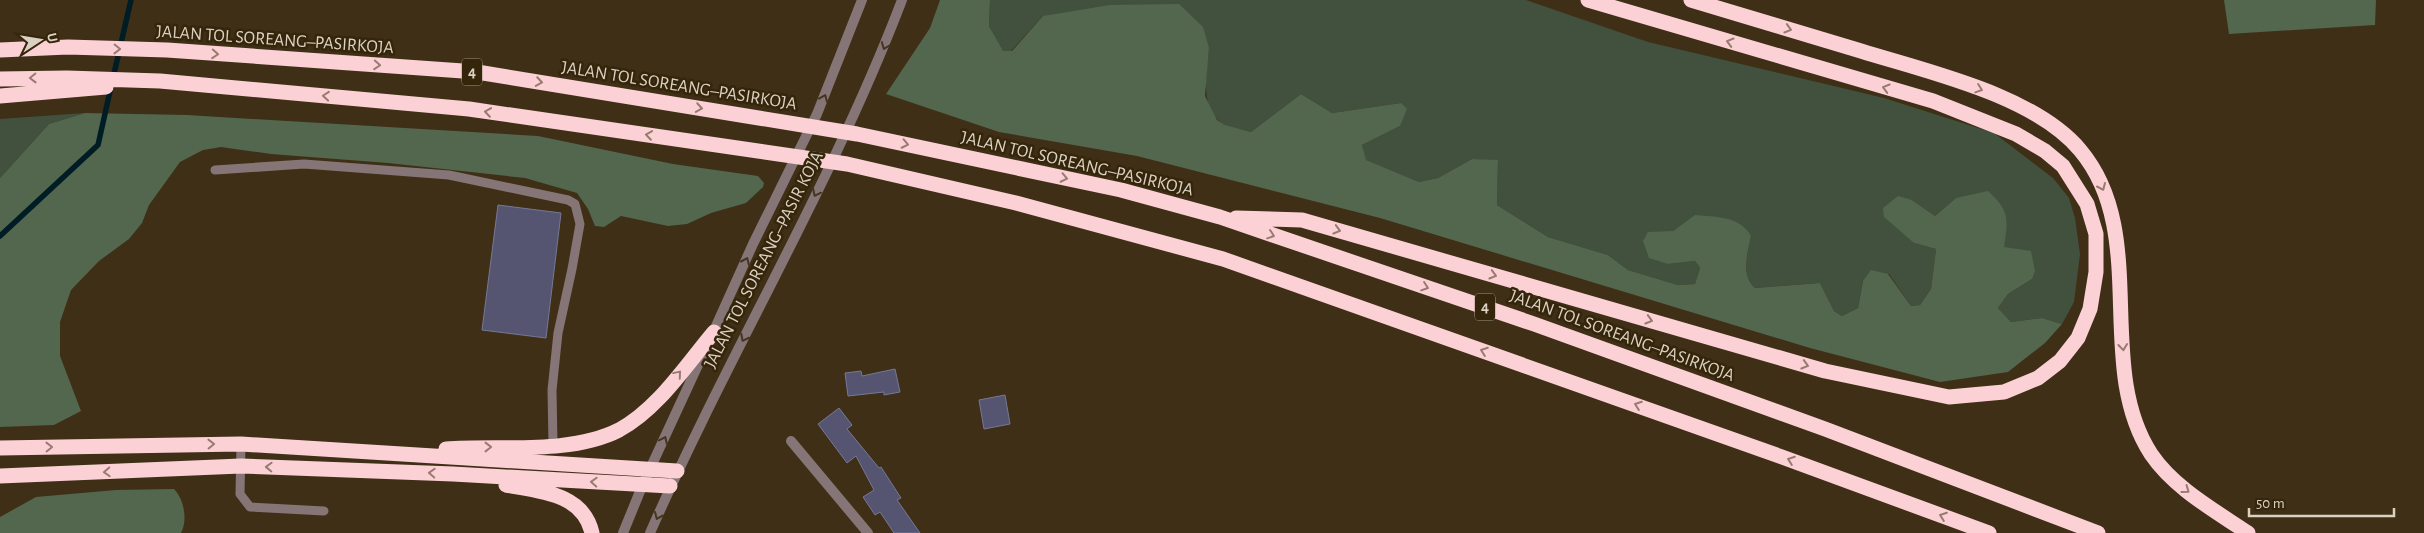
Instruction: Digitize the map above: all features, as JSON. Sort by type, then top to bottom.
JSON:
[{"type":"highway","points":[[1220,217],[1302,220],[1825,370],[1949,397],[2004,392],[2038,378],[2060,361],[2078,338],[2090,309],[2096,272],[2096,234],[2087,204],[2063,166],[2045,151],[2009,131],[1933,101],[1588,0]]},
{"type":"highway","points":[[1691,0],[1933,73],[2005,98],[2046,121],[2080,150],[2100,181],[2110,206],[2116,237],[2120,320],[2130,407],[2151,453],[2174,481],[2248,533]]},
{"type":"highway","name":"JALAN TOL SOREANG–PASIRKOJA","points":[[0,50],[68,47],[167,50],[477,72],[857,134],[1121,190],[1220,217],[1534,324],[1825,429],[2098,533]]},
{"type":"highway","points":[[0,79],[66,84]]},
{"type":"highway","name":"4","points":[[66,84],[155,81],[470,109],[847,164],[1016,203],[1224,259],[1773,453],[1989,533]]},
{"type":"highway","points":[[0,96],[66,84]]},
{"type":"highway","points":[[387,453],[583,442],[619,430],[658,398],[714,332]]},
{"type":"highway","points":[[0,448],[242,444],[677,471]]},
{"type":"highway","points":[[0,476],[240,466],[453,474],[670,486]]},
{"type":"highway","points":[[453,474],[554,494],[572,502],[584,516],[592,533]]},
{"type":"street","name":"JALAN TOL SOREANG–PASIR KOJA","points":[[623,533],[642,484],[714,332],[753,244],[818,114],[862,0]]},
{"type":"street","name":"JALAN TOL SOREANG–PASIR KOJA","points":[[650,533],[677,471],[853,120],[902,0]]},
{"type":"street","points":[[791,441],[868,533]]},
{"type":"lane","points":[[215,170],[304,164],[450,175],[568,200],[575,204],[580,224],[558,333],[552,390],[552,445]]},
{"type":"lane","points":[[242,444],[240,494],[250,507],[324,511]]},
{"type":"green space","points":[[940,0],[990,0],[989,26],[1003,51],[1012,51],[1043,16],[1110,5],[1179,4],[1203,27],[1209,48],[1205,96],[1217,120],[1225,125],[1251,132],[1301,94],[1332,113],[1401,103],[1407,109],[1400,126],[1362,145],[1366,160],[1419,182],[1438,178],[1472,159],[1498,160],[1497,205],[1548,237],[1608,255],[1628,270],[1678,285],[1695,284],[1700,268],[1695,261],[1668,264],[1649,258],[1643,241],[1648,232],[1673,231],[1695,215],[1719,217],[1734,221],[1746,229],[1751,236],[1746,270],[1750,282],[1755,288],[1820,283],[1834,311],[1842,316],[1858,308],[1863,281],[1871,270],[1888,274],[1911,306],[1920,305],[1931,289],[1936,249],[1914,243],[1884,217],[1883,208],[1898,196],[1912,200],[1935,216],[1956,198],[1988,191],[2000,204],[2006,216],[2004,247],[2031,251],[2035,271],[2032,279],[2008,294],[1998,308],[2011,322],[2042,318],[2062,324],[2045,343],[2008,372],[1940,382],[1810,348],[1380,218],[1137,156],[999,132],[886,94],[930,28]]},
{"type":"green space","points":[[990,0],[1526,0],[1648,42],[1884,98],[1994,133],[2053,178],[2069,198],[2075,218],[2080,254],[2074,302],[2062,324],[2042,318],[2011,322],[1998,308],[2008,294],[2032,279],[1956,198],[1935,216],[1912,200],[1914,243],[1936,249],[1931,289],[1920,305],[1911,306],[1889,274],[1863,281],[1858,308],[1842,316],[1834,311],[1820,283],[1755,288],[1750,282],[1746,270],[1751,236],[1696,215],[1673,231],[1668,264],[1695,261],[1700,268],[1695,284],[1678,285],[1628,270],[1608,255],[1548,237],[1497,205],[1498,161],[1472,159],[1438,178],[1419,182],[1365,160],[1362,145],[1400,126],[1401,103],[1332,113],[1301,94],[1251,132],[1233,128],[1221,123],[1212,113],[1209,105],[1206,76],[1209,48],[1043,16],[1011,51],[1002,51],[989,26]]},
{"type":"green space","points":[[2224,0],[2376,0],[2375,25],[2229,34]]},
{"type":"green space","points":[[85,113],[49,124],[0,178],[0,119]]},
{"type":"green space","points":[[85,113],[187,115],[538,136],[673,164],[758,176],[764,183],[763,187],[746,203],[711,213],[687,224],[668,226],[621,216],[604,227],[595,226],[588,209],[577,193],[525,178],[388,163],[271,154],[221,147],[203,150],[180,162],[149,205],[142,223],[129,239],[99,261],[71,290],[60,322],[60,356],[81,411],[54,425],[0,427],[0,178],[49,124]]},
{"type":"green space","points":[[174,489],[180,498],[184,510],[184,522],[181,533],[0,533],[0,517],[36,497],[116,490]]},
{"type":"building","points":[[498,205],[561,213],[546,338],[482,330]]},
{"type":"building","points":[[895,369],[900,392],[884,395],[884,392],[848,396],[845,373],[861,371],[862,376]]},
{"type":"building","points":[[1005,395],[1010,424],[984,429],[979,400]]},
{"type":"building","points":[[839,408],[852,425],[847,429],[879,468],[881,467],[901,498],[897,500],[920,533],[894,533],[880,512],[875,515],[863,497],[874,490],[856,456],[847,463],[818,424]]},
{"type":"waterway","points":[[113,78],[131,0]]},
{"type":"waterway","points":[[0,236],[98,145],[111,87]]}]
